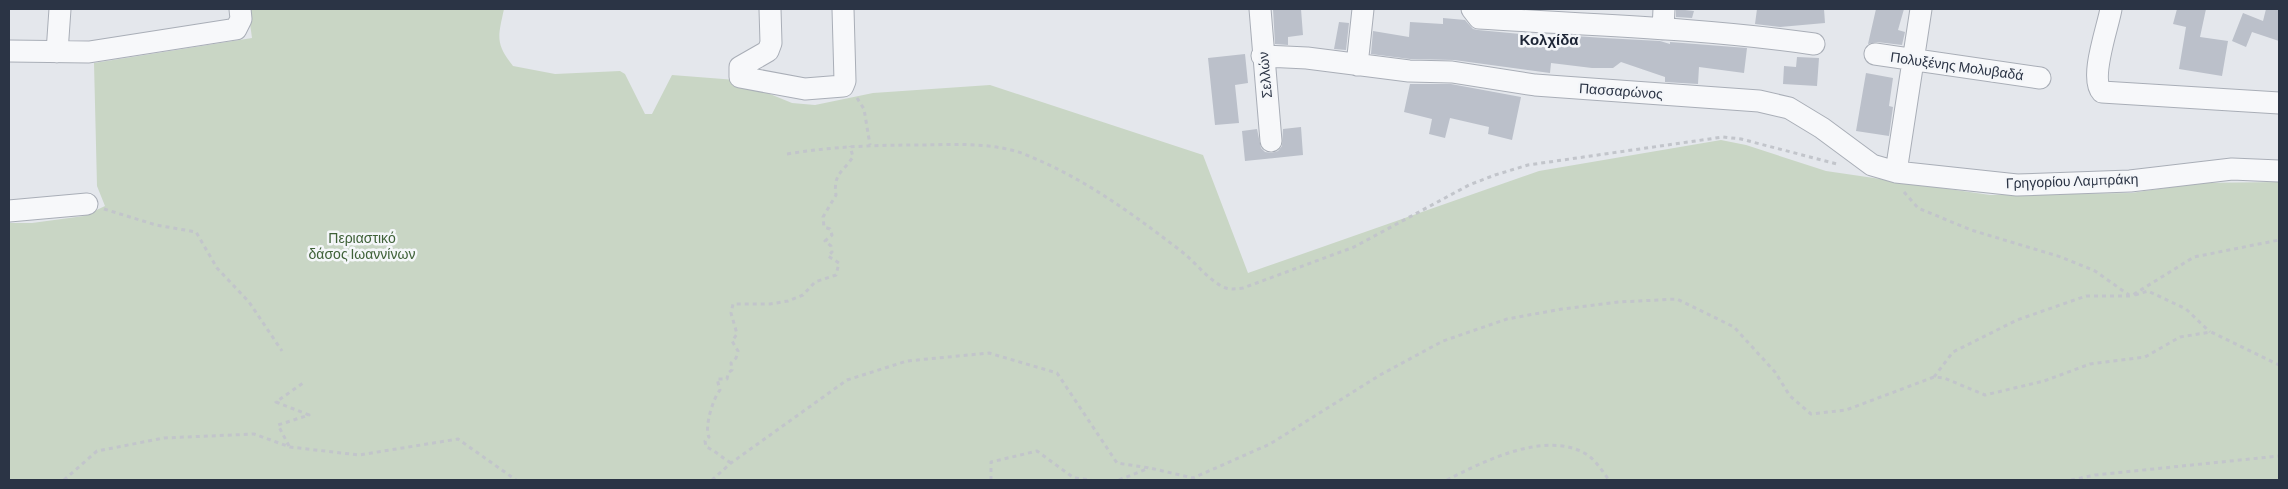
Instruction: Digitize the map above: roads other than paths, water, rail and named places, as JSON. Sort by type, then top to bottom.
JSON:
[{"type":"street","points":[[57,52],[60,9]]},
{"type":"street","points":[[9,51],[97,51],[236,29],[241,19],[240,9]]},
{"type":"street","points":[[770,9],[771,44],[768,51],[740,67],[740,77],[805,89],[843,86],[845,81],[843,9]]},
{"type":"street","name":"Σελλών","points":[[1260,9],[1262,56],[1271,141]]},
{"type":"street","points":[[1357,66],[1363,9]]},
{"type":"street","points":[[1472,9],[1480,18],[1664,19],[1814,44]]},
{"type":"street","points":[[1896,172],[1921,9]]},
{"type":"street","points":[[2111,9],[2099,64],[2099,89],[2107,94],[2279,103]]},
{"type":"street","name":"Πολυξένης Μολυβαδά","points":[[1874,54],[2040,78]]},
{"type":"street","name":"Πασσαρώνος","points":[[1262,56],[1300,58],[1408,71],[1452,72],[1535,85],[1768,102],[1789,108],[1822,128],[1868,162]]},
{"type":"street","name":"Γρηγορίου Λαμπράκη","points":[[1868,162],[1878,168],[1896,172],[1992,183],[2032,184],[2130,180],[2232,169],[2279,171]]},
{"type":"street","points":[[9,210],[87,204]]},
{"type":"district","name":"Κολχίδα","points":[[1549,40]]},
{"type":"park label","name":"Περιαστικό δάσος Ιωαννίνων","points":[[362,246]]}]
